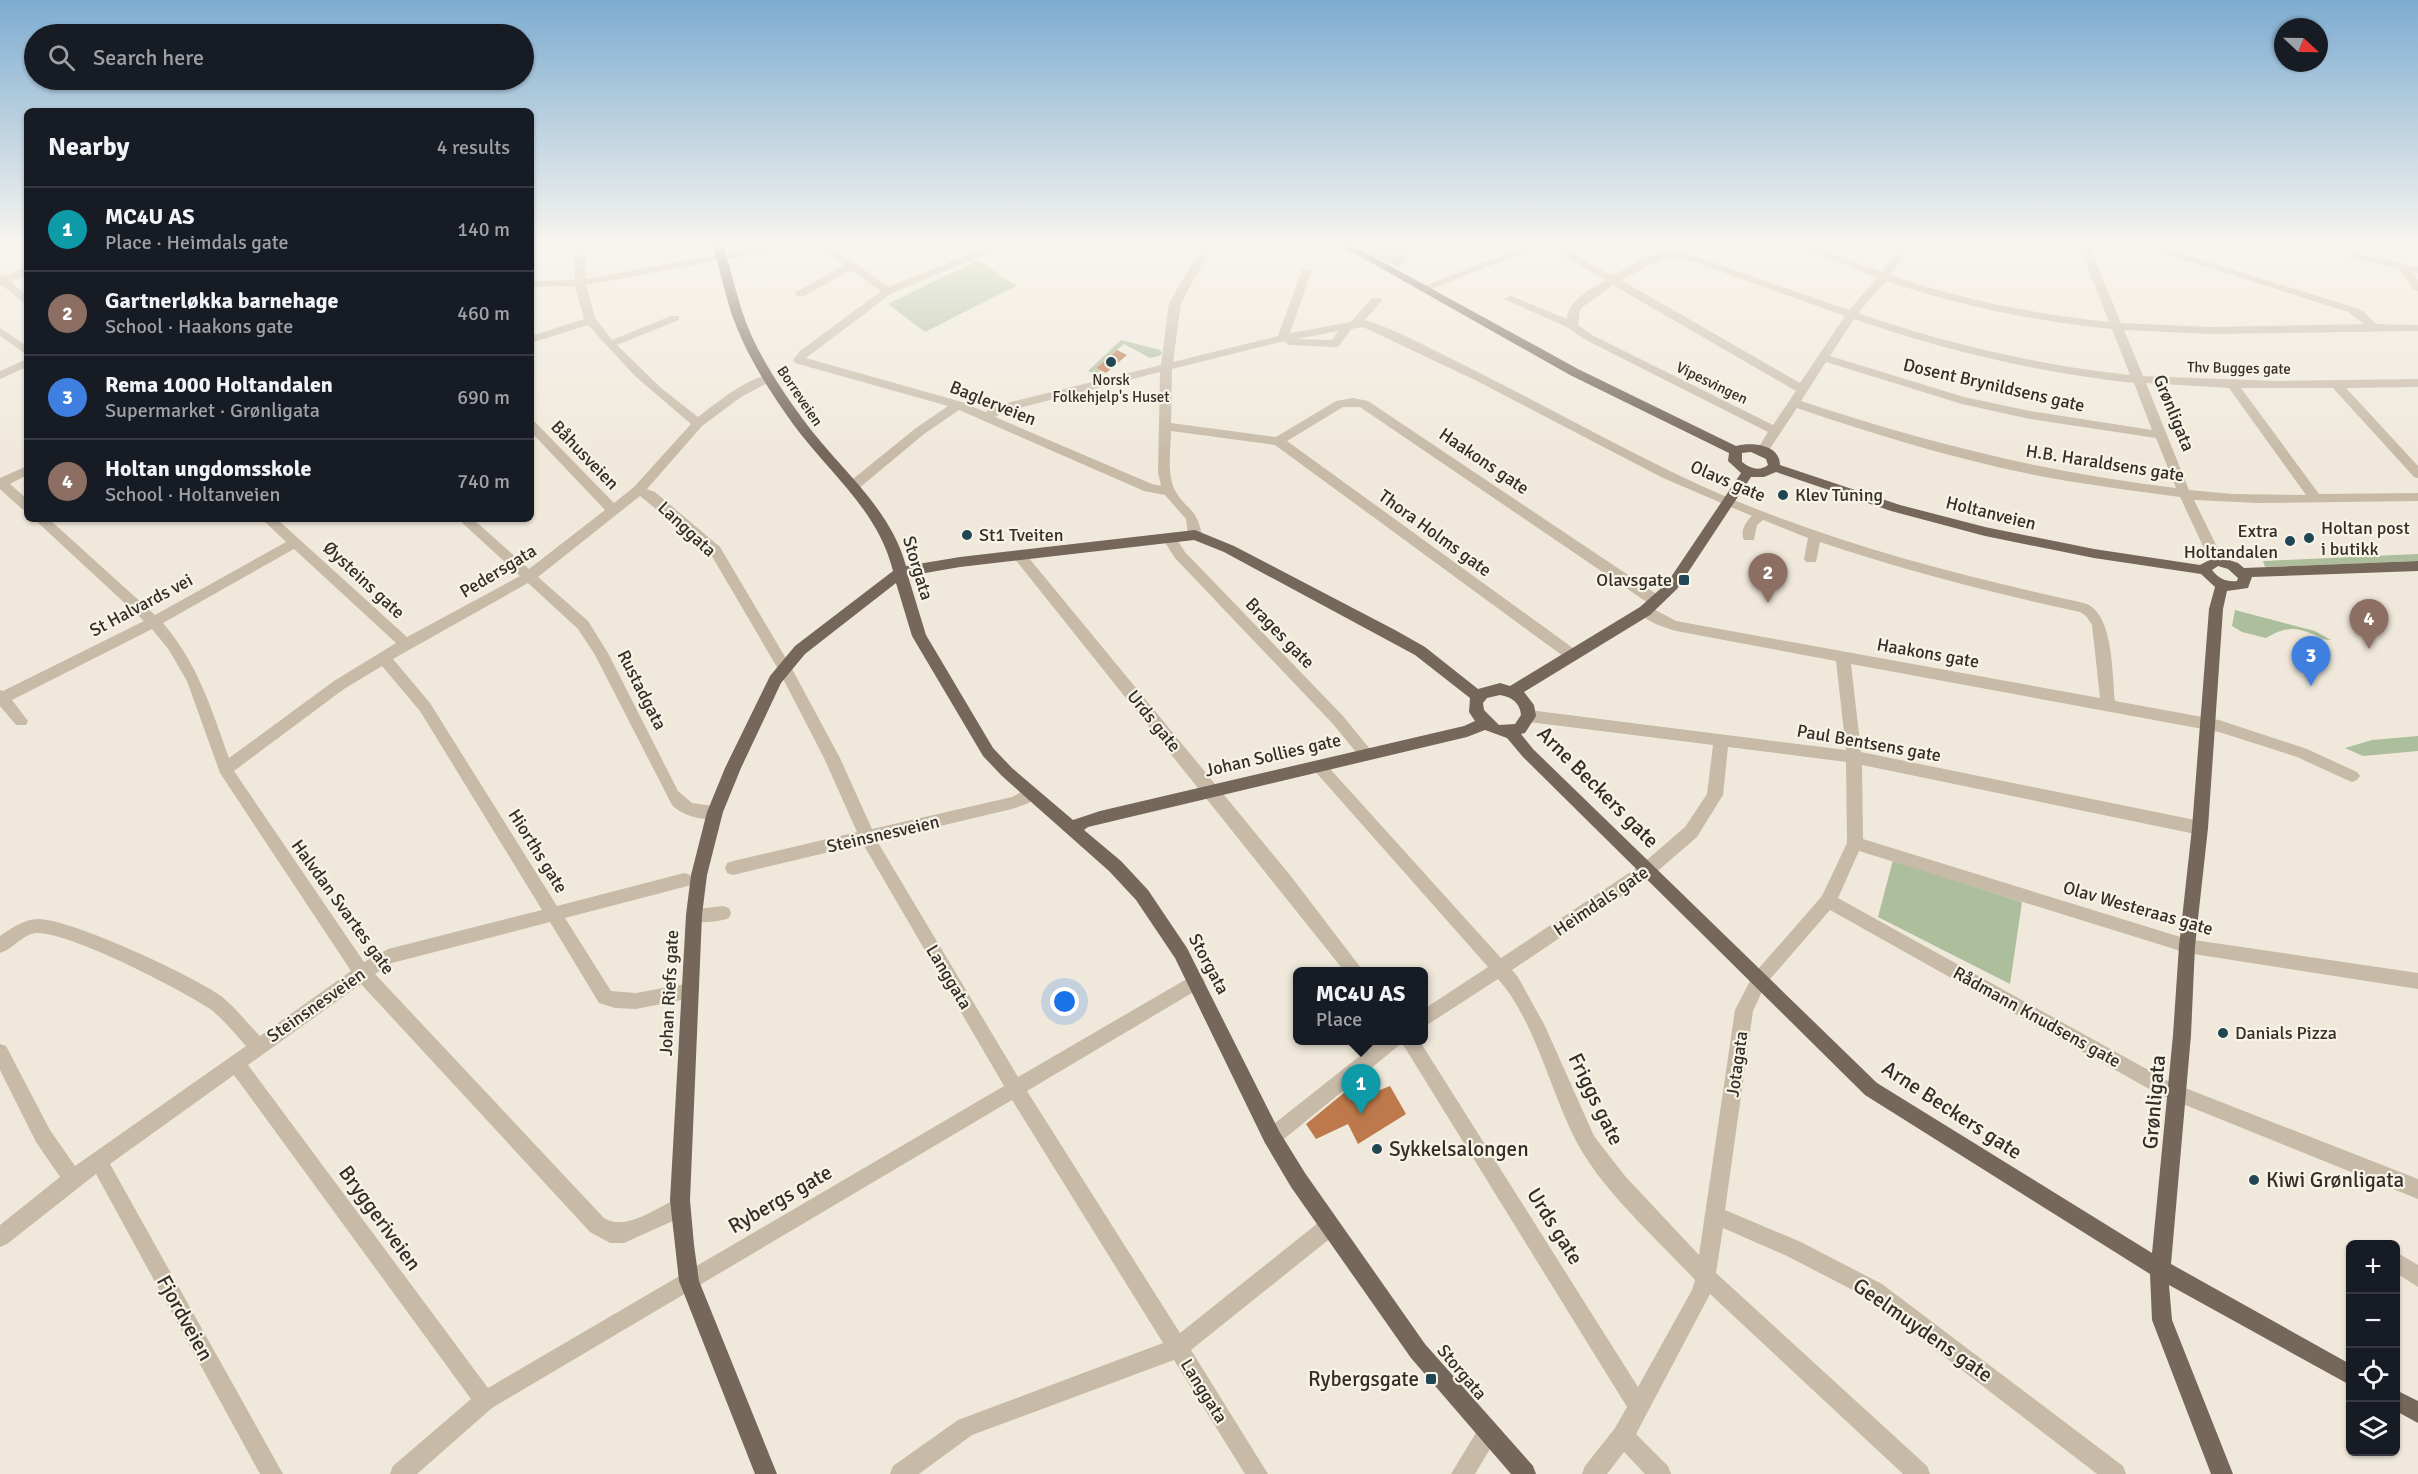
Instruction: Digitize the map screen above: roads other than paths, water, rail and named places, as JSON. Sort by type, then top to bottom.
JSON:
[{"type":"main road","name":"Borreveien","points":[[737,314],[770,379],[812,441],[853,486]]},
{"type":"main road","points":[[1470,314],[1574,372],[1736,452],[1751,447],[1763,450],[1772,456],[1774,467]]},
{"type":"main road","points":[[1512,692],[1651,606],[1672,586],[1748,472],[1734,461],[1736,452]]},
{"type":"main road","name":"Holtanveien","points":[[1748,472],[1764,474],[1774,467],[1912,512],[1990,533],[2070,550],[2205,570]]},
{"type":"main road","name":"Storgata","points":[[853,486],[885,530],[901,572],[910,615],[919,636],[943,680],[988,752],[1030,793],[1114,866],[1142,895],[1163,924],[1196,982],[1272,1137],[1330,1227],[1418,1351],[1525,1474]]},
{"type":"main road","points":[[901,572],[1019,555],[1195,535],[1220,544],[1420,651],[1478,697]]},
{"type":"main road","points":[[2217,561],[2233,566],[2242,573],[2245,580],[2243,585],[2231,587],[2210,578],[2205,570],[2209,563],[2217,561]]},
{"type":"main road","points":[[2242,573],[2418,566]]},
{"type":"main road","name":"Johan Riefs gate","points":[[766,1474],[689,1281],[679,1208],[694,915],[699,875],[715,812],[775,680],[800,650],[901,572]]},
{"type":"main road","name":"Grønligata","points":[[2222,585],[2216,609],[2200,828],[2187,946],[2177,1094],[2159,1286],[2162,1320],[2222,1474]]},
{"type":"main road","points":[[1493,689],[1512,692],[1527,705],[1529,716],[1521,727],[1510,731],[1496,730],[1484,724],[1475,710],[1478,697],[1493,689]]},
{"type":"main road","name":"Johan Sollies gate","points":[[1073,829],[1083,822],[1100,817],[1365,753],[1467,731],[1484,724]]},
{"type":"main road","name":"Arne Beckers gate","points":[[1510,731],[1528,753],[1871,1089],[2160,1269],[2346,1373]]},
{"type":"main road","points":[[2400,1402],[2418,1412]]},
{"type":"street","points":[[588,314],[590,321],[611,344],[666,397],[698,423]]},
{"type":"street","name":"Baglerveien","points":[[857,314],[804,353],[799,360],[958,405],[1149,488],[1169,492]]},
{"type":"street","points":[[1174,314],[1166,368],[1164,472],[1169,492],[1192,518],[1195,535]]},
{"type":"street","points":[[1281,339],[1290,314]]},
{"type":"street","points":[[986,417],[1003,408],[1281,339],[1352,324],[1362,314]]},
{"type":"street","name":"Vipesvingen","points":[[1545,314],[1573,326],[1599,343],[1776,431]]},
{"type":"street","points":[[1572,314],[1573,326]]},
{"type":"street","points":[[1672,314],[1803,390]]},
{"type":"street","points":[[1763,450],[1851,315],[1848,314]]},
{"type":"street","points":[[2018,314],[2117,327],[2208,331],[2413,328],[2418,338]]},
{"type":"street","name":"Grønligata","points":[[2112,314],[2184,493],[2217,561]]},
{"type":"street","points":[[2360,314],[2374,328]]},
{"type":"street","name":"Thv Bugges gate","points":[[1851,315],[1972,352],[2045,367],[2138,379],[2233,385],[2418,383]]},
{"type":"street","points":[[611,344],[675,318]]},
{"type":"street","points":[[534,339],[590,321]]},
{"type":"street","name":"Olavs gate","points":[[1352,324],[1364,323],[1389,333],[1667,475],[1815,536],[1883,558],[1984,586],[2074,605],[2091,612],[2099,624],[2108,706]]},
{"type":"street","points":[[0,331],[24,349]]},
{"type":"street","name":"Dosent Brynildsens gate","points":[[1822,357],[1962,400],[2030,416],[2160,435]]},
{"type":"street","points":[[0,375],[24,364]]},
{"type":"street","name":"Pedersgata","points":[[225,769],[339,685],[406,644],[530,576],[639,490],[698,423],[736,394],[770,379]]},
{"type":"street","points":[[2336,384],[2418,474]]},
{"type":"street","points":[[2233,385],[2316,499]]},
{"type":"street","name":"Haakons gate","points":[[1278,441],[1346,402],[1369,407],[1651,606],[1666,624],[2208,723]]},
{"type":"street","name":"H.B. Haraldsens gate","points":[[1795,403],[1898,437],[1975,458],[2073,478],[2202,497],[2316,499],[2418,497]]},
{"type":"street","points":[[853,486],[920,431],[958,405]]},
{"type":"street","points":[[1165,426],[1278,441]]},
{"type":"street","name":"Båhusveien","points":[[534,428],[614,511]]},
{"type":"street","name":"Thora Holms gate","points":[[1278,441],[1572,655]]},
{"type":"street","points":[[24,471],[1,482],[24,503]]},
{"type":"street","name":"Langgata","points":[[639,490],[650,495],[715,550],[784,667],[832,758],[876,856],[1015,1088],[1257,1474]]},
{"type":"street","points":[[1749,537],[1751,524],[1761,514]]},
{"type":"street","name":"Halvdan Svartes gate","points":[[44,522],[154,622],[174,646],[194,681],[225,769],[362,973],[597,1225],[610,1233],[624,1233],[679,1208]]},
{"type":"street","name":"Øysteins gate","points":[[273,522],[406,644]]},
{"type":"street","points":[[468,522],[530,576]]},
{"type":"street","points":[[1810,559],[1815,536]]},
{"type":"street","name":"Brages gate","points":[[1169,538],[1180,555],[1338,720],[1365,753]]},
{"type":"street","name":"St Halvards vei","points":[[21,721],[1,698],[154,622],[296,542]]},
{"type":"street","name":"Urds gate","points":[[1019,555],[1352,967]]},
{"type":"street","name":"Rustadgata","points":[[530,576],[583,625],[601,652],[681,806],[694,811],[715,812]]},
{"type":"street","name":"Jotagata","points":[[1593,1474],[1623,1436],[1700,1295],[1706,1277],[1744,1010],[1759,980],[1828,901],[1855,843],[1854,757],[1843,657]]},
{"type":"street","name":"Hiorths gate","points":[[384,658],[425,707],[605,997],[614,1001],[626,1001],[690,991]]},
{"type":"street","name":"Paul Bentsens gate","points":[[1529,716],[1854,757],[2200,828]]},
{"type":"street","points":[[2208,723],[2302,753],[2352,776]]},
{"type":"street","name":"Heimdals gate","points":[[1428,1016],[1647,870],[1690,832],[1715,795],[1721,741]]},
{"type":"street","name":"Friggs gate","points":[[1318,765],[1512,982],[1539,1032],[1587,1142],[1617,1183],[1706,1277],[1919,1474]]},
{"type":"street","name":"Steinsnesveien","points":[[733,868],[1012,803],[1024,799],[1030,793]]},
{"type":"street","name":"Olav Westeraas gate","points":[[1855,843],[2187,946],[2418,981]]},
{"type":"street","name":"Steinsnesveien","points":[[0,1237],[73,1179],[258,1046],[388,957],[553,912],[684,880]]},
{"type":"street","name":"Rådmann Knudsens gate","points":[[1828,901],[2177,1094],[2418,1189]]},
{"type":"street","points":[[694,915],[723,913]]},
{"type":"street","points":[[0,946],[22,930],[46,926],[146,964],[215,1002],[258,1046]]},
{"type":"street","name":"Rybergs gate","points":[[401,1474],[485,1401],[1196,982]]},
{"type":"street","points":[[1272,1137],[1389,1045]]},
{"type":"street","name":"Urds gate","points":[[1412,1045],[1639,1407]]},
{"type":"street","points":[[0,1052],[43,1136],[73,1179]]},
{"type":"street","name":"Bryggeriveien","points":[[236,1063],[485,1401]]},
{"type":"street","name":"Fjordveien","points":[[99,1162],[272,1474]]},
{"type":"street","name":"Geelmuydens gate","points":[[1714,1215],[1794,1249],[1875,1291],[2115,1474]]},
{"type":"street","points":[[900,1474],[965,1427],[1177,1348],[1330,1227]]},
{"type":"street","points":[[2400,1265],[2418,1277]]},
{"type":"street","points":[[1462,1474],[1488,1434]]},
{"type":"street","points":[[1623,1436],[1660,1474]]},
{"type":"place","name":"Norsk Folkehjelp's Huset","points":[[1111,362]]},
{"type":"place","name":"Klev Tuning","points":[[1783,495]]},
{"type":"place","name":"St1 Tveiten","points":[[967,535]]},
{"type":"place","name":"Holtan post i butikk","points":[[2309,538]]},
{"type":"place","name":"Extra Holtandalen","points":[[2290,541]]},
{"type":"place","name":"Olavsgate","points":[[1684,580]]},
{"type":"place","name":"Gartnerløkka barnehage","points":[[1768,603]]},
{"type":"place","name":"Holtan ungdomsskole","points":[[2369,649]]},
{"type":"place","name":"Rema 1000 Holtandalen","points":[[2311,686]]},
{"type":"place","name":"Danials Pizza","points":[[2223,1033]]},
{"type":"place","name":"MC4U AS","points":[[1361,1114]]},
{"type":"place","name":"Sykkelsalongen","points":[[1377,1149]]},
{"type":"place","name":"Kiwi Grønligata","points":[[2254,1180]]},
{"type":"place","name":"Rybergsgate","points":[[1431,1379]]}]
